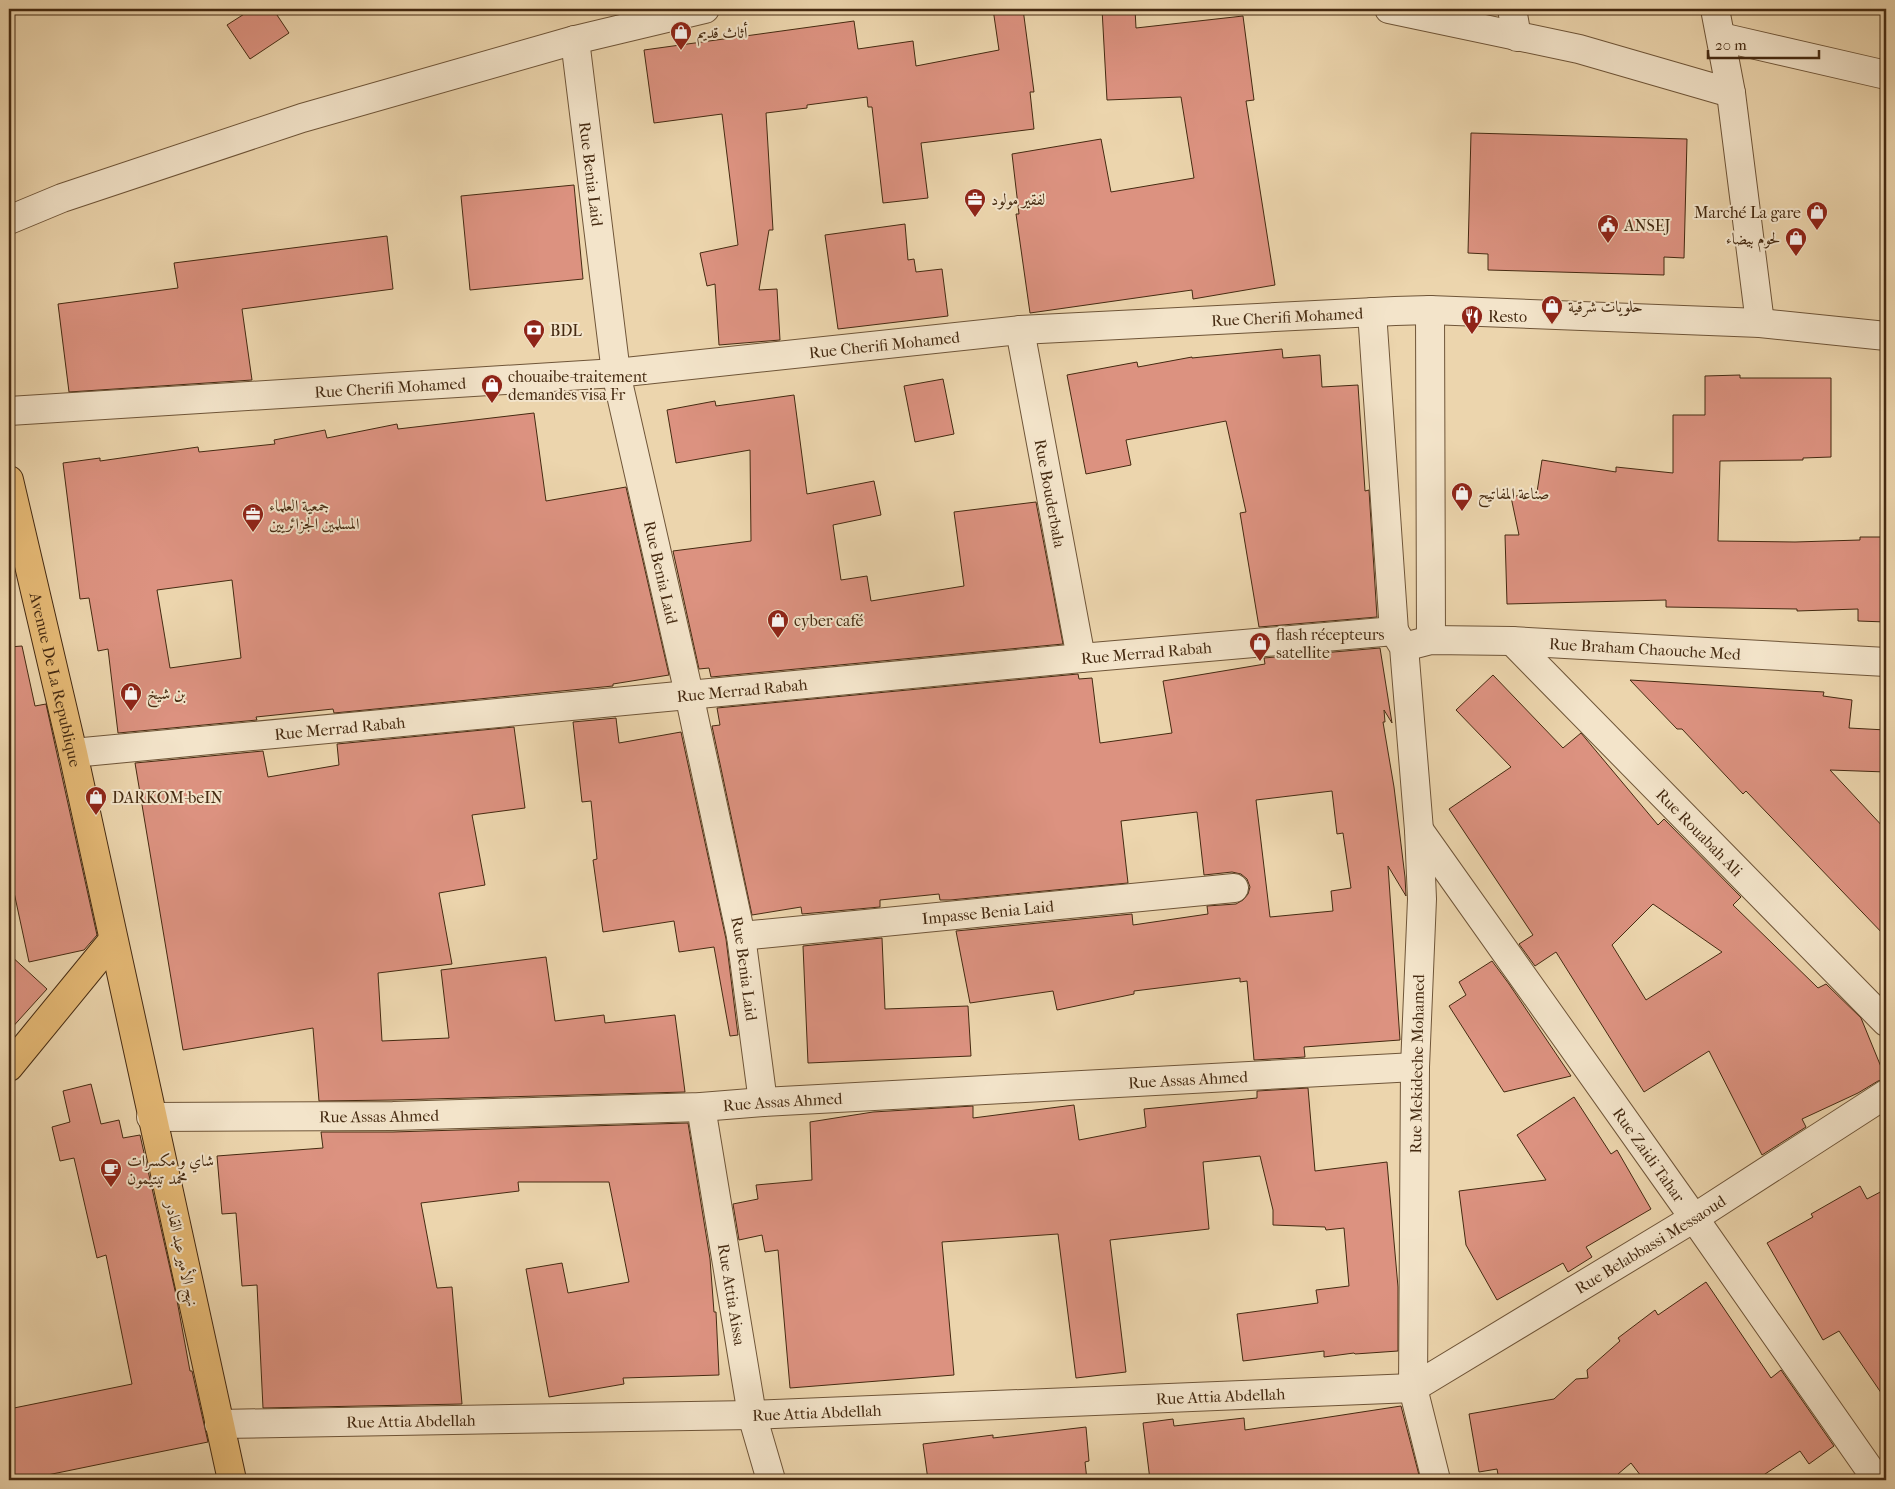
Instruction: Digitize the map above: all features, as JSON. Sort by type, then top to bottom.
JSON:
[{"type":"main road","name":"Avenue De La Republique","points":[[9,480],[73,753],[113,940]]},
{"type":"main road","points":[[9,1067],[113,940]]},
{"type":"main road","name":"نهج الأمير عبد القادر","points":[[113,940],[232,1480]]},
{"type":"street","points":[[9,220],[62,198],[302,118],[575,40],[705,9]]},
{"type":"street","points":[[1390,9],[1579,49],[1731,93]]},
{"type":"street","points":[[1512,9],[1517,36]]},
{"type":"street","points":[[1715,9],[1731,93],[1760,323]]},
{"type":"street","points":[[1720,37],[1886,75]]},
{"type":"street","name":"Rue Benia Laid","points":[[575,40],[616,373],[689,694],[741,936],[762,1102]]},
{"type":"street","points":[[1430,310],[1431,640]]},
{"type":"street","name":"Rue Cherifi Mohamed","points":[[9,411],[616,373],[1020,330],[1372,312],[1430,310],[1760,323],[1886,336]]},
{"type":"street","name":"Rue Mekideche Mohamed","points":[[1372,312],[1399,639],[1419,830],[1422,899],[1415,1067],[1413,1388],[1436,1480]]},
{"type":"street","name":"Rue Bouderbala","points":[[1020,330],[1081,658]]},
{"type":"street","name":"Rue Braham Chaouche Med","points":[[1399,639],[1512,641],[1886,662]]},
{"type":"street","name":"Rue Merrad Rabah","points":[[73,753],[1081,658],[1399,639]]},
{"type":"street","name":"Rue Rouabah Ali","points":[[1512,641],[1886,1022]]},
{"type":"street","name":"Rue Zaidi Tahar","points":[[1419,830],[1877,1480]]},
{"type":"street","name":"Impasse Benia Laid","points":[[741,936],[1234,888]]},
{"type":"street","name":"Rue Assas Ahmed","points":[[152,1117],[393,1116],[701,1107],[762,1102],[1415,1067]]},
{"type":"street","name":"Rue Belabbassi Messaoud","points":[[1413,1388],[1694,1218],[1886,1094]]},
{"type":"street","name":"Rue Attia Aissa","points":[[701,1107],[752,1415],[771,1480]]},
{"type":"street","name":"Rue Attia Abdellah","points":[[219,1424],[752,1415],[1413,1388]]},
{"type":"building","points":[[252,9],[273,9],[289,33],[250,59],[227,25]]},
{"type":"building","points":[[993,9],[1023,9],[1034,92],[1030,92],[1034,129],[921,143],[928,198],[883,203],[872,107],[868,107],[867,97],[766,113],[773,230],[769,230],[759,290],[777,289],[780,340],[719,345],[715,284],[707,286],[700,253],[738,245],[722,114],[654,123],[644,50],[854,21],[858,49],[913,41],[916,66],[999,50]]},
{"type":"building","points":[[1102,9],[1135,9],[1136,28],[1243,16],[1254,100],[1246,101],[1275,285],[1193,299],[1192,290],[1030,313],[1016,214],[1019,214],[1012,154],[1101,139],[1111,192],[1194,178],[1181,97],[1107,100]]},
{"type":"building","points":[[1471,133],[1687,139],[1684,258],[1664,257],[1664,275],[1488,270],[1488,254],[1468,253]]},
{"type":"building","points":[[574,185],[583,279],[470,290],[461,196]]},
{"type":"building","points":[[905,224],[908,260],[914,259],[916,272],[942,269],[948,316],[838,329],[825,235]]},
{"type":"building","points":[[387,236],[393,289],[242,309],[252,380],[69,392],[58,304],[178,288],[174,263]]},
{"type":"building","points":[[1282,349],[1283,358],[1320,355],[1322,387],[1358,385],[1365,491],[1369,490],[1377,617],[1259,627],[1240,513],[1246,512],[1226,421],[1126,440],[1131,465],[1086,474],[1067,375],[1137,362],[1138,367],[1192,357]]},
{"type":"building","points":[[1740,375],[1740,378],[1831,378],[1831,457],[1803,458],[1803,460],[1720,461],[1718,541],[1795,542],[1860,540],[1860,537],[1886,537],[1886,622],[1858,621],[1858,609],[1797,611],[1797,609],[1666,607],[1666,600],[1507,604],[1505,535],[1519,535],[1511,497],[1537,492],[1542,460],[1616,472],[1616,467],[1673,473],[1673,415],[1705,415],[1705,376]]},
{"type":"building","points":[[943,379],[954,434],[915,442],[904,386]]},
{"type":"building","points":[[794,395],[807,494],[874,481],[881,515],[833,525],[841,580],[867,576],[871,601],[964,586],[954,512],[1036,502],[1063,644],[711,677],[709,668],[699,669],[673,551],[751,541],[750,450],[676,463],[667,410],[715,401],[716,406]]},
{"type":"building","points":[[534,413],[546,501],[626,487],[669,675],[613,684],[613,686],[334,713],[333,709],[256,717],[257,720],[118,733],[108,649],[98,651],[89,598],[80,599],[63,463],[100,458],[100,461],[198,447],[199,452],[275,444],[274,440],[325,430],[327,438],[397,424],[398,429]],"holes":[[[232,580],[241,658],[170,668],[157,590]]]},
{"type":"building","points":[[22,646],[35,706],[46,704],[97,935],[84,950],[29,962],[9,869],[9,647]]},
{"type":"building","points":[[1380,648],[1392,723],[1384,710],[1385,722],[1383,722],[1394,787],[1406,896],[1388,866],[1400,1040],[1304,1047],[1305,1057],[1254,1060],[1247,981],[1240,982],[1240,978],[1134,991],[1134,994],[1057,1010],[1053,991],[970,1003],[956,931],[1132,914],[1133,925],[1208,914],[1207,906],[1236,904],[1243,900],[1248,894],[1250,887],[1247,879],[1241,874],[1232,872],[1204,875],[1197,812],[1121,821],[1128,883],[950,900],[940,900],[939,894],[880,900],[880,907],[802,914],[801,907],[752,915],[712,726],[720,725],[717,708],[1078,674],[1079,679],[1092,678],[1100,743],[1172,733],[1163,681],[1265,664],[1264,658]],"holes":[[[1332,791],[1337,834],[1343,833],[1351,888],[1331,891],[1333,911],[1270,917],[1256,800]]]},
{"type":"building","points":[[1493,675],[1563,748],[1581,733],[1658,825],[1664,819],[1741,897],[1733,905],[1818,988],[1826,984],[1861,1018],[1886,1079],[1878,1081],[1858,1093],[1802,1119],[1806,1127],[1762,1155],[1709,1051],[1644,1092],[1556,952],[1535,966],[1519,944],[1533,935],[1449,809],[1511,767],[1456,710]],"holes":[[[1653,904],[1722,952],[1646,1000],[1612,945]]]},
{"type":"building","points":[[1630,680],[1824,692],[1823,696],[1852,700],[1849,728],[1886,730],[1886,772],[1830,770],[1886,830],[1886,937],[1746,791],[1743,794],[1682,729],[1677,729]]},
{"type":"building","points":[[616,718],[619,743],[681,732],[726,939],[738,1035],[730,1036],[714,947],[679,952],[674,921],[603,932],[593,860],[597,859],[591,801],[582,802],[573,722]]},
{"type":"building","points":[[514,727],[525,808],[472,815],[485,885],[439,893],[452,964],[378,973],[382,1041],[449,1038],[441,970],[546,957],[555,1021],[604,1015],[605,1023],[675,1015],[685,1092],[319,1101],[313,1028],[183,1050],[135,763],[263,751],[268,777],[339,765],[337,744]]},
{"type":"building","points":[[882,938],[885,1009],[968,1006],[971,1056],[808,1063],[803,946]]},
{"type":"building","points":[[9,954],[47,989],[9,1031]]},
{"type":"building","points":[[1492,961],[1571,1076],[1504,1092],[1449,1006],[1466,995],[1459,982]]},
{"type":"building","points":[[91,1084],[101,1124],[119,1120],[123,1138],[140,1135],[176,1295],[190,1371],[192,1371],[208,1442],[23,1480],[9,1480],[9,1409],[132,1384],[106,1255],[97,1258],[74,1158],[60,1161],[52,1127],[70,1122],[63,1091]]},
{"type":"building","points":[[1308,1088],[1315,1171],[1387,1162],[1398,1287],[1398,1351],[1354,1353],[1324,1357],[1324,1351],[1243,1361],[1237,1314],[1318,1303],[1316,1290],[1349,1286],[1344,1228],[1326,1230],[1325,1227],[1273,1225],[1273,1210],[1260,1156],[1203,1162],[1209,1229],[1110,1240],[1126,1372],[1076,1378],[1058,1234],[942,1242],[954,1375],[790,1388],[778,1250],[765,1252],[762,1235],[739,1240],[733,1204],[758,1199],[756,1185],[812,1180],[810,1122],[873,1112],[973,1106],[973,1118],[1074,1105],[1079,1140],[1146,1127],[1144,1109],[1257,1098],[1257,1091]]},
{"type":"building","points":[[1574,1097],[1611,1154],[1617,1150],[1651,1209],[1586,1247],[1592,1257],[1568,1272],[1563,1263],[1497,1300],[1466,1245],[1459,1191],[1546,1180],[1517,1135]]},
{"type":"building","points":[[688,1123],[710,1259],[714,1312],[716,1312],[719,1375],[623,1378],[624,1384],[549,1397],[526,1269],[562,1263],[568,1293],[629,1282],[609,1182],[518,1182],[519,1191],[421,1203],[437,1288],[452,1287],[462,1404],[263,1408],[257,1285],[242,1286],[236,1213],[222,1214],[217,1156],[323,1148],[321,1132],[393,1132]]},
{"type":"building","points":[[1860,1186],[1867,1199],[1886,1189],[1886,1400],[1839,1331],[1823,1340],[1767,1243],[1813,1217],[1811,1214]]},
{"type":"building","points":[[1706,1282],[1771,1378],[1781,1370],[1834,1446],[1809,1464],[1800,1451],[1756,1480],[1644,1480],[1631,1463],[1611,1480],[1499,1480],[1497,1469],[1479,1472],[1469,1414],[1554,1399],[1576,1379],[1588,1378],[1587,1370],[1620,1341],[1618,1338],[1655,1310],[1658,1315]]},
{"type":"building","points":[[1401,1406],[1419,1475],[1415,1475],[1416,1480],[1262,1480],[1261,1476],[1230,1480],[1150,1480],[1143,1423],[1173,1419],[1174,1426],[1244,1418],[1245,1430]]},
{"type":"building","points":[[1086,1427],[1089,1461],[1085,1462],[1087,1480],[978,1480],[978,1475],[928,1480],[923,1444],[993,1435],[993,1438]]},
{"type":"place","name":"أثاث قديم","points":[[681,51]]},
{"type":"place","name":"لفقير مولود","points":[[975,218]]},
{"type":"place","name":"Marché La gare","points":[[1817,231]]},
{"type":"place","name":"ANSEJ","points":[[1608,244]]},
{"type":"place","name":"لحوم بيضاء","points":[[1796,257]]},
{"type":"place","name":"حلويات شرقية","points":[[1552,325]]},
{"type":"place","name":"Resto","points":[[1472,335]]},
{"type":"place","name":"BDL","points":[[534,349]]},
{"type":"place","name":"chouaibe-traitement demandes visa Fr","points":[[492,404]]},
{"type":"place","name":"صناعة المفاتيح","points":[[1462,512]]},
{"type":"place","name":"جمعية العلماء المسلمين الجزائريين","points":[[253,533]]},
{"type":"place","name":"cyber café","points":[[778,639]]},
{"type":"place","name":"flash récepteurs satellite","points":[[1260,662]]},
{"type":"place","name":"بن شيخ","points":[[131,712]]},
{"type":"place","name":"DARKOM-beIN","points":[[96,816]]},
{"type":"place","name":"شاي و مكسرات محمد تيتيمون","points":[[111,1188]]}]
